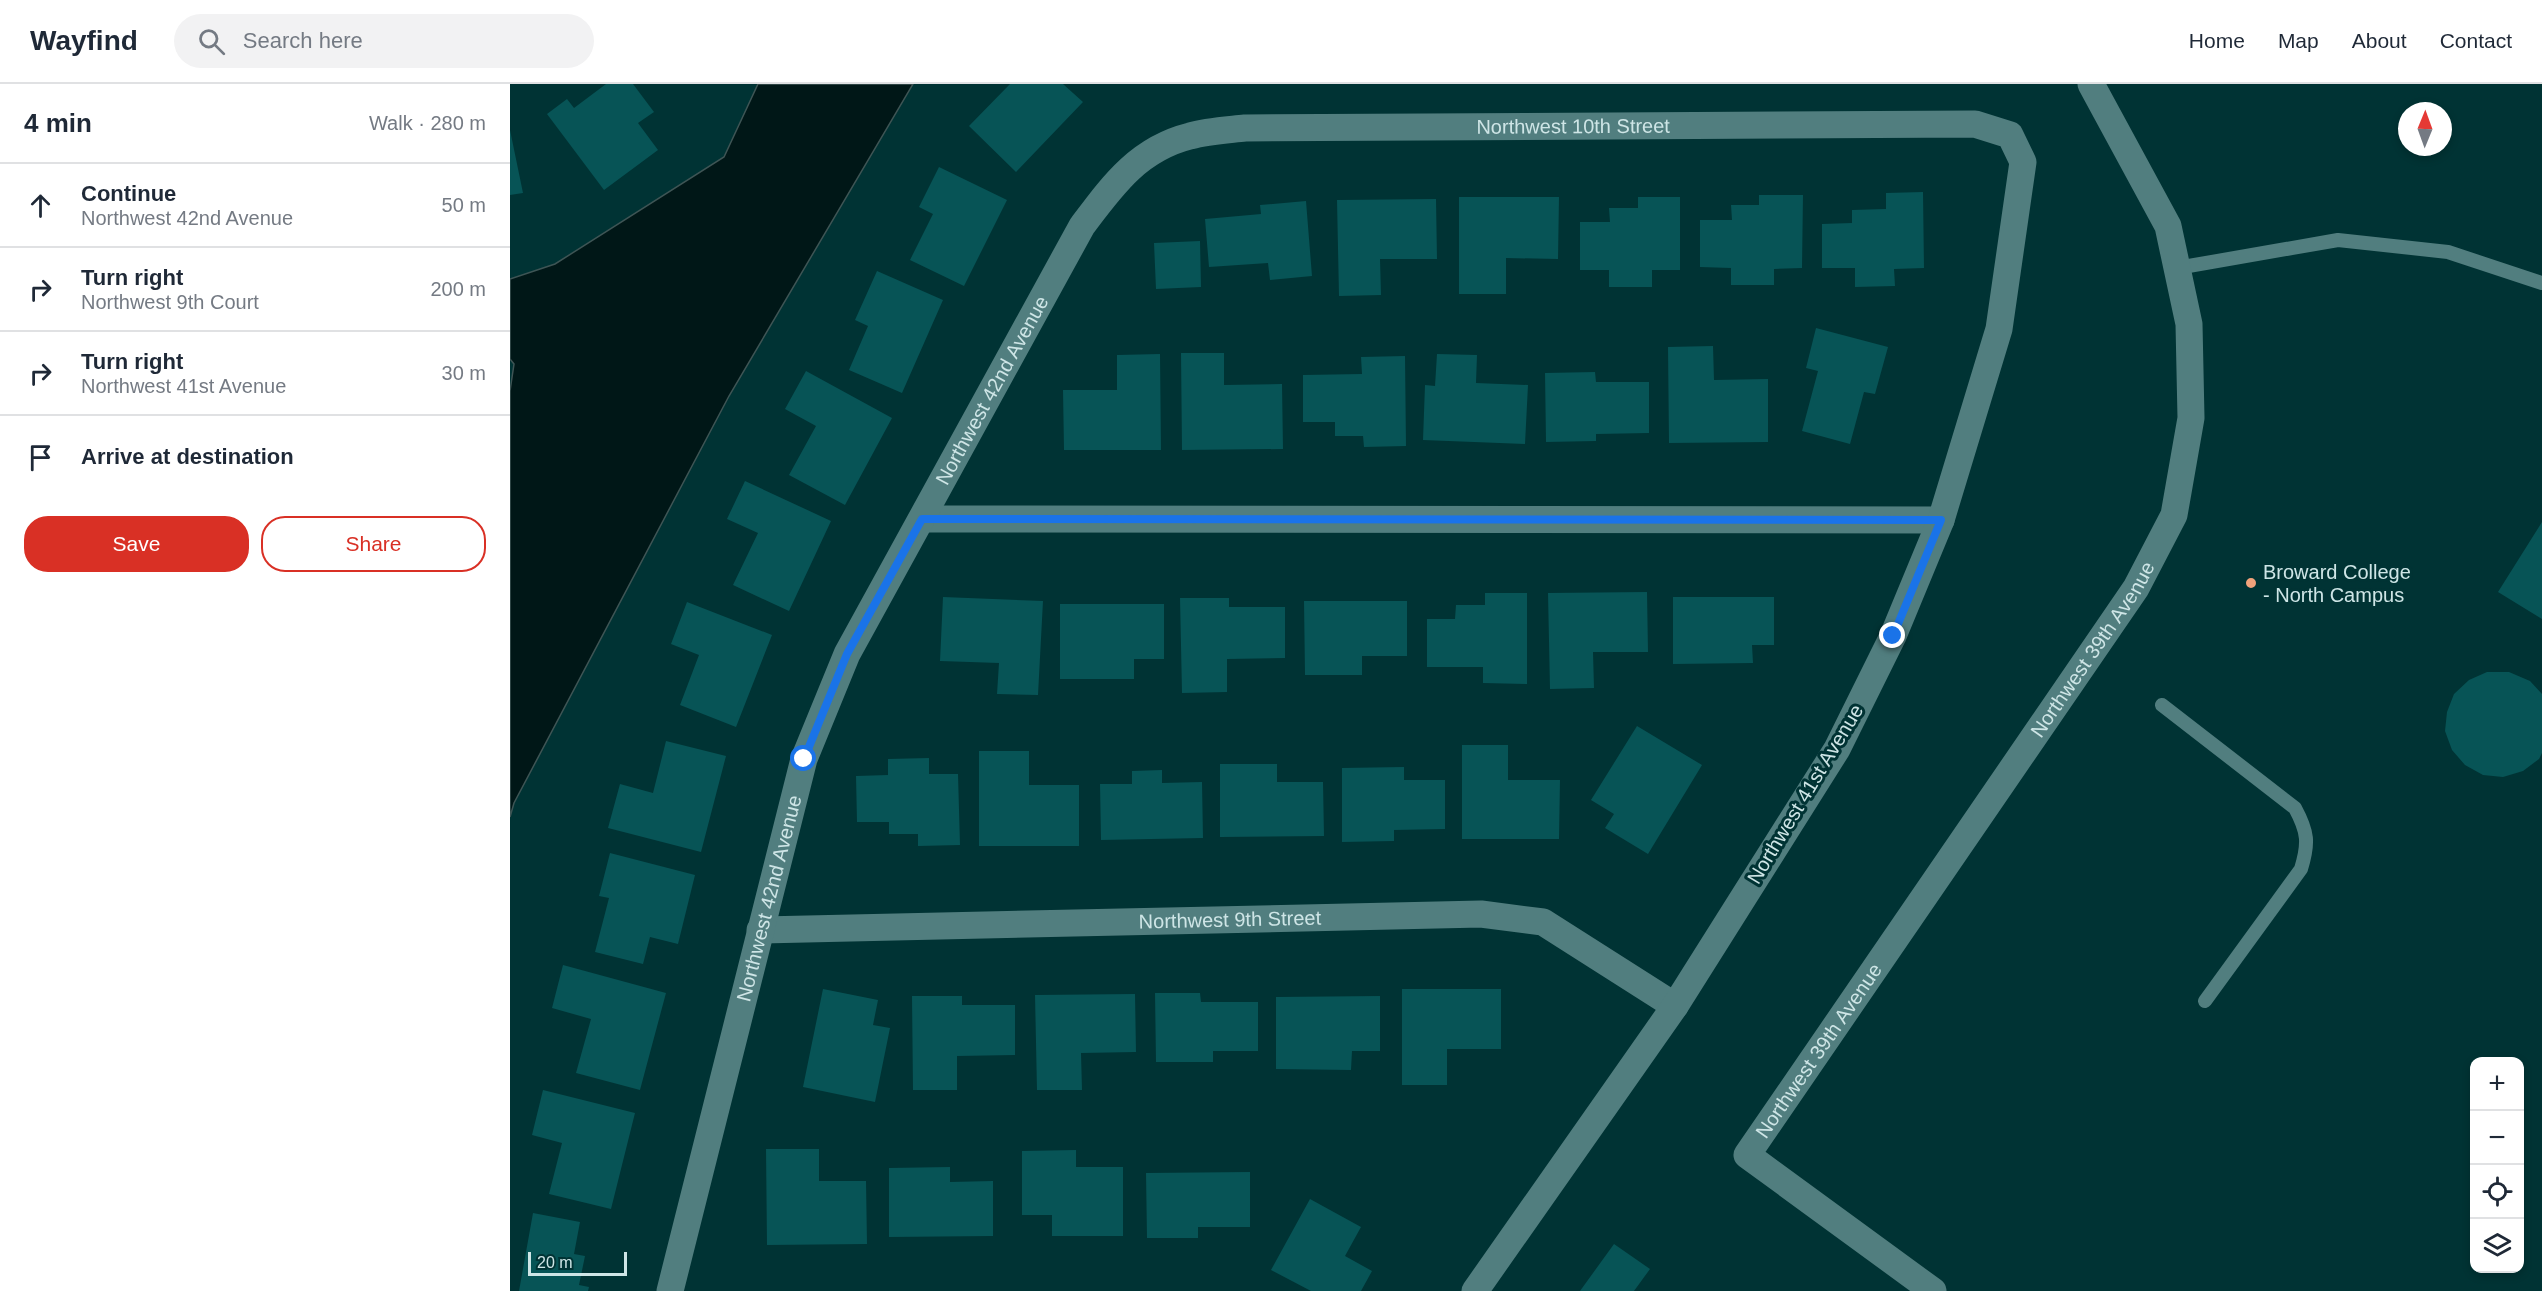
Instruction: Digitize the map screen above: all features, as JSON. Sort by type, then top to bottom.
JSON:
[{"type":"street","name":"Northwest 39th Avenue","points":[[1933,1291],[1747,1155],[2130,598],[2174,515],[2191,418],[2188,324],[2168,226],[2091,84]]},
{"type":"street","name":"Northwest 10th Street","points":[[1141,157],[1189,136],[1245,128],[1975,124],[2010,135]]},
{"type":"street","name":"Northwest 41st Avenue","points":[[1475,1291],[1675,1006],[1837,749],[1893,636],[1941,520],[1999,329],[2023,162],[2010,135]]},
{"type":"street","name":"Northwest 42nd Avenue","points":[[670,1291],[804,759],[847,654],[1082,226],[1106,193],[1141,157]]},
{"type":"street","points":[[922,519],[1941,520]]},
{"type":"street","name":"Northwest 9th Street","points":[[760,930],[1480,914],[1543,922],[1675,1006]]},
{"type":"lane","points":[[2177,268],[2338,240],[2448,252],[2542,283]]},
{"type":"lane","points":[[2162,705],[2295,808],[2306,827],[2307,849],[2301,869],[2205,1001]]},
{"type":"shaded area","points":[[758,84],[913,84],[729,396],[514,803],[510,817],[510,391],[514,364],[510,359],[510,279],[555,264],[724,157]]},
{"type":"building","points":[[606,84],[633,84],[654,112],[638,123],[658,150],[604,190],[547,114],[567,99],[574,108]]},
{"type":"building","points":[[1010,84],[1063,84],[1083,102],[1016,172],[969,126]]},
{"type":"building","points":[[510,130],[523,193],[510,195]]},
{"type":"building","points":[[939,167],[1007,200],[964,286],[910,260],[933,214],[919,207]]},
{"type":"building","points":[[1923,192],[1924,268],[1894,269],[1895,286],[1855,287],[1855,268],[1822,268],[1822,224],[1852,223],[1852,210],[1886,209],[1886,193]]},
{"type":"building","points":[[1759,195],[1803,195],[1802,268],[1774,269],[1774,285],[1731,285],[1731,268],[1700,267],[1700,220],[1732,220],[1731,205],[1759,205]]},
{"type":"building","points":[[1459,197],[1559,197],[1558,259],[1506,258],[1506,294],[1459,294]]},
{"type":"building","points":[[1638,197],[1680,197],[1680,270],[1652,270],[1652,287],[1609,287],[1609,270],[1580,270],[1580,222],[1610,222],[1609,208],[1638,208]]},
{"type":"building","points":[[1436,199],[1437,259],[1380,259],[1381,295],[1339,296],[1337,200]]},
{"type":"building","points":[[1306,201],[1312,276],[1270,280],[1268,263],[1209,267],[1205,219],[1261,214],[1260,205]]},
{"type":"building","points":[[1200,241],[1201,287],[1156,289],[1154,243]]},
{"type":"building","points":[[877,271],[943,300],[902,393],[849,370],[868,326],[855,320]]},
{"type":"building","points":[[1816,328],[1888,347],[1875,394],[1864,392],[1850,444],[1802,431],[1818,371],[1806,368]]},
{"type":"building","points":[[1713,346],[1714,380],[1768,379],[1768,442],[1669,443],[1668,347]]},
{"type":"building","points":[[1181,353],[1224,353],[1224,385],[1282,384],[1283,449],[1182,450]]},
{"type":"building","points":[[1160,354],[1161,450],[1064,450],[1063,390],[1117,390],[1117,355]]},
{"type":"building","points":[[1437,354],[1477,355],[1476,383],[1528,385],[1525,444],[1423,440],[1425,385],[1435,386]]},
{"type":"building","points":[[1405,356],[1406,446],[1364,447],[1363,436],[1335,436],[1335,422],[1303,422],[1303,375],[1362,374],[1361,357]]},
{"type":"building","points":[[806,371],[892,418],[845,505],[789,475],[816,426],[785,409]]},
{"type":"building","points":[[1595,372],[1596,382],[1649,382],[1649,433],[1596,434],[1596,441],[1546,442],[1545,373]]},
{"type":"building","points":[[745,481],[831,521],[789,611],[733,585],[758,533],[727,519]]},
{"type":"building","points":[[2542,522],[2542,619],[2498,592]]},
{"type":"building","points":[[1647,592],[1648,652],[1593,652],[1594,688],[1550,689],[1548,593]]},
{"type":"building","points":[[1485,593],[1527,593],[1527,684],[1483,683],[1483,667],[1427,667],[1427,619],[1455,619],[1456,605],[1485,605]]},
{"type":"building","points":[[943,597],[1043,601],[1038,695],[997,694],[999,663],[940,661]]},
{"type":"building","points":[[1673,597],[1774,597],[1774,645],[1752,645],[1753,663],[1673,664]]},
{"type":"building","points":[[1180,598],[1229,598],[1229,607],[1285,607],[1285,658],[1227,659],[1227,692],[1182,693]]},
{"type":"building","points":[[1304,601],[1407,601],[1407,656],[1362,656],[1362,675],[1305,675]]},
{"type":"building","points":[[687,602],[772,635],[736,727],[680,705],[699,655],[671,644]]},
{"type":"building","points":[[1060,604],[1164,604],[1164,659],[1134,659],[1134,679],[1060,679]]},
{"type":"building","points":[[2487,672],[2509,672],[2530,681],[2542,694],[2542,753],[2539,759],[2523,771],[2503,777],[2483,775],[2465,765],[2452,750],[2445,731],[2447,712],[2454,694],[2469,680]]},
{"type":"building","points":[[1637,726],[1702,765],[1648,854],[1605,828],[1614,814],[1591,800]]},
{"type":"building","points":[[666,741],[726,756],[701,852],[608,828],[620,784],[653,793]]},
{"type":"building","points":[[1462,745],[1508,745],[1508,780],[1560,780],[1559,839],[1462,839]]},
{"type":"building","points":[[979,751],[1029,751],[1029,785],[1079,785],[1079,846],[979,846]]},
{"type":"building","points":[[929,758],[929,774],[958,774],[960,845],[918,846],[918,834],[889,834],[889,822],[857,822],[856,776],[888,775],[888,759]]},
{"type":"building","points":[[1220,764],[1277,764],[1277,782],[1323,782],[1324,836],[1220,837]]},
{"type":"building","points":[[1404,767],[1404,780],[1445,780],[1445,829],[1394,830],[1394,841],[1342,842],[1342,768]]},
{"type":"building","points":[[1162,770],[1162,783],[1202,782],[1203,838],[1101,840],[1100,784],[1132,784],[1132,771]]},
{"type":"building","points":[[610,853],[695,875],[678,944],[650,937],[643,964],[595,952],[609,898],[599,896]]},
{"type":"building","points":[[563,965],[666,993],[640,1090],[576,1073],[591,1019],[552,1008]]},
{"type":"building","points":[[823,989],[878,1000],[873,1025],[890,1028],[875,1102],[803,1087]]},
{"type":"building","points":[[1402,989],[1501,989],[1501,1049],[1447,1049],[1447,1085],[1402,1085]]},
{"type":"building","points":[[1155,993],[1200,993],[1201,1002],[1258,1002],[1258,1051],[1213,1051],[1213,1062],[1156,1062]]},
{"type":"building","points":[[1135,994],[1136,1052],[1081,1053],[1082,1090],[1037,1090],[1035,995]]},
{"type":"building","points":[[912,996],[962,996],[962,1005],[1015,1005],[1015,1055],[957,1056],[957,1090],[913,1090]]},
{"type":"building","points":[[1380,996],[1380,1051],[1352,1051],[1351,1070],[1276,1069],[1276,997]]},
{"type":"building","points":[[543,1090],[635,1113],[611,1209],[549,1194],[562,1143],[532,1135]]},
{"type":"building","points":[[766,1149],[819,1149],[819,1181],[866,1181],[867,1244],[767,1245]]},
{"type":"building","points":[[1076,1150],[1076,1167],[1123,1167],[1123,1236],[1052,1236],[1052,1215],[1022,1215],[1022,1151]]},
{"type":"building","points":[[950,1167],[950,1182],[993,1181],[993,1236],[889,1237],[889,1168]]},
{"type":"building","points":[[1250,1172],[1250,1227],[1198,1227],[1198,1238],[1147,1238],[1146,1173]]},
{"type":"building","points":[[1310,1199],[1361,1227],[1345,1256],[1372,1271],[1361,1291],[1311,1291],[1271,1270]]},
{"type":"building","points":[[533,1213],[580,1222],[574,1254],[585,1256],[579,1285],[589,1287],[588,1291],[519,1291]]},
{"type":"building","points":[[1614,1244],[1650,1269],[1634,1291],[1580,1291]]},
{"type":"place","name":"Broward College - North Campus","points":[[2251,583]]},
{"type":"route","points":[[804,759],[847,654],[922,519],[1941,520],[1893,636]]}]
